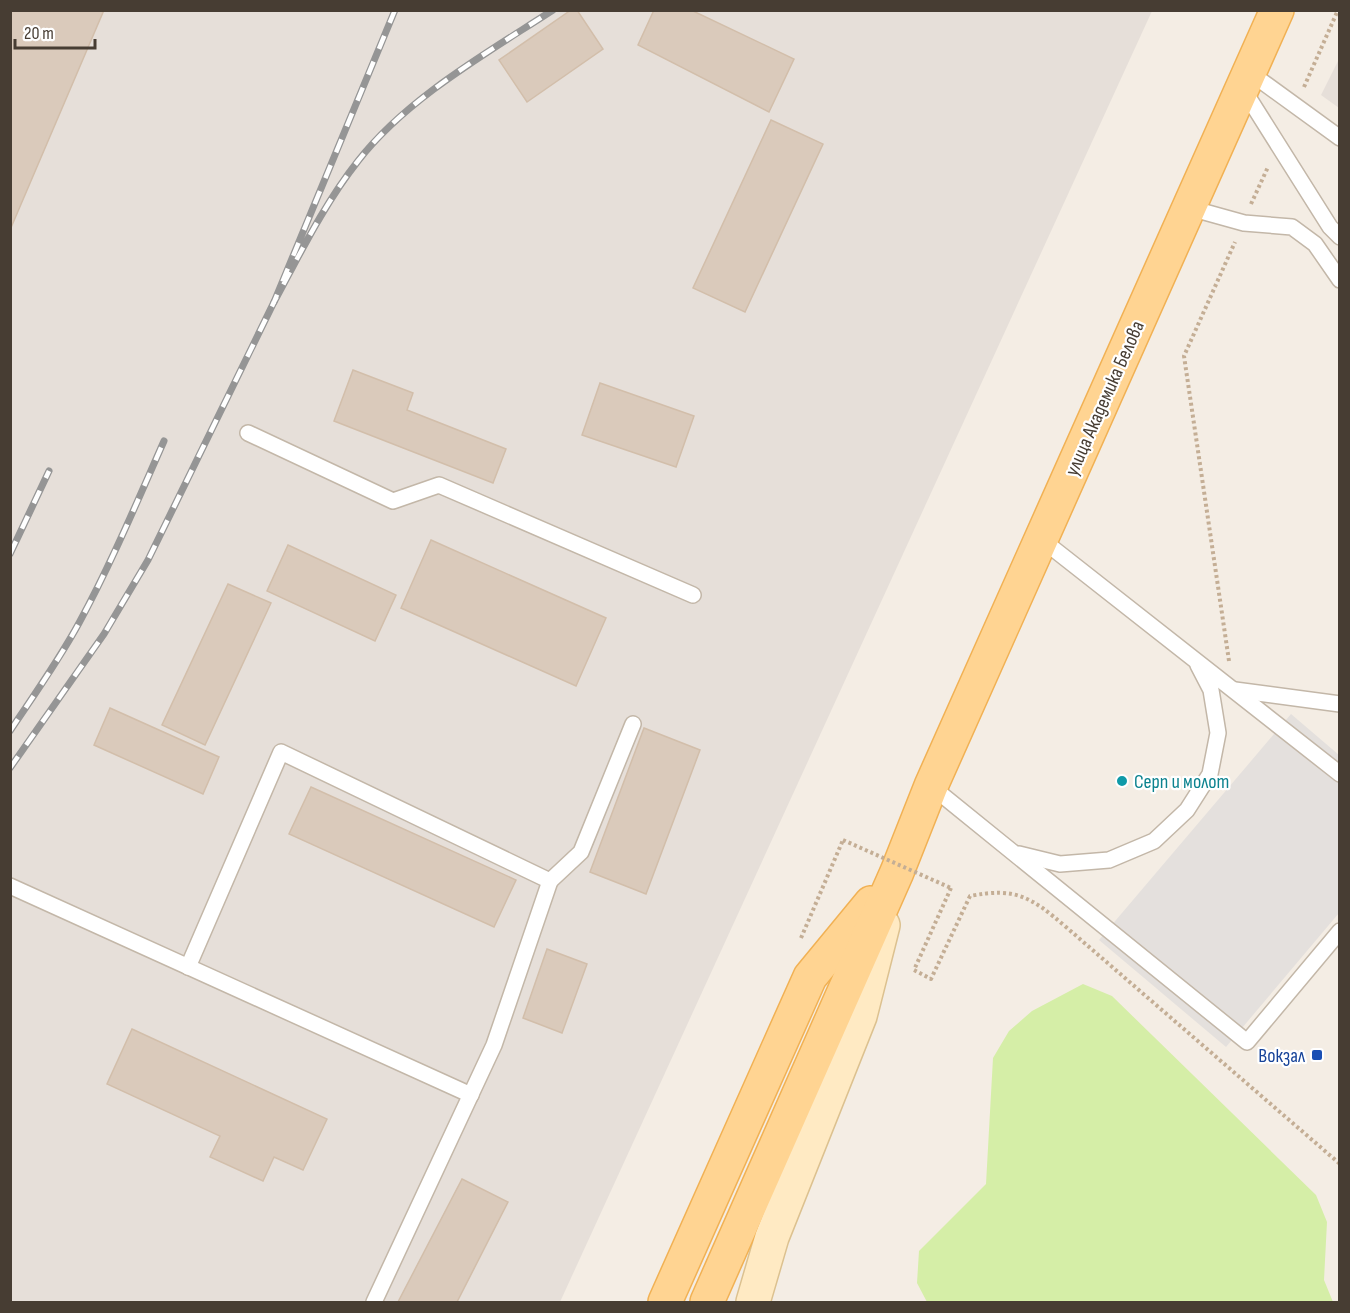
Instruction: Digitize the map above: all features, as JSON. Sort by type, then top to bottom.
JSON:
[{"type":"main road","name":"улица Академика Белова","points":[[707,1302],[897,872],[931,786],[1277,10]]},
{"type":"main road","points":[[665,1302],[810,977],[897,872]]},
{"type":"main road","points":[[753,1302],[772,1237],[860,1016],[897,872]]},
{"type":"lane","points":[[1246,80],[1295,106],[1340,138]]},
{"type":"lane","points":[[1246,80],[1278,144],[1330,227],[1340,237]]},
{"type":"lane","points":[[1190,208],[1244,223],[1292,227],[1314,244],[1340,280]]},
{"type":"lane","points":[[248,433],[393,501],[439,485],[693,595]]},
{"type":"lane","points":[[1041,539],[1340,774]]},
{"type":"lane","points":[[1014,852],[1060,864],[1109,860],[1154,842],[1187,810],[1210,774],[1218,733],[1211,690],[1197,661]]},
{"type":"lane","points":[[1233,689],[1340,704]]},
{"type":"lane","points":[[374,1302],[501,1028],[550,881],[581,852],[633,724]]},
{"type":"lane","points":[[188,967],[281,752],[550,881]]},
{"type":"lane","points":[[931,786],[1247,1042],[1340,931]]},
{"type":"lane","points":[[10,886],[471,1095]]},
{"type":"path","points":[[1295,106],[1338,10]]},
{"type":"path","points":[[1233,689],[1184,356],[1278,144]]},
{"type":"path","points":[[816,903],[843,840],[951,888],[914,970],[931,979],[970,896],[992,892],[1012,892],[1029,899],[1066,927],[1340,1164]]},
{"type":"shaded area","points":[[10,11],[1152,11],[560,1302],[11,1302]]},
{"type":"shaded area","points":[[1339,59],[1340,108],[1321,95]]},
{"type":"shaded area","points":[[1291,714],[1339,755],[1339,913],[1226,1047],[1099,940]]},
{"type":"green space","points":[[1083,984],[1112,996],[1316,1195],[1327,1222],[1324,1280],[1333,1302],[927,1302],[917,1283],[919,1251],[986,1184],[993,1058],[1009,1031],[1032,1011]]},
{"type":"building","points":[[10,10],[104,10],[10,230]]},
{"type":"building","points":[[571,10],[577,10],[603,49],[527,102],[499,60]]},
{"type":"building","points":[[654,10],[691,10],[794,59],[769,112],[638,45]]},
{"type":"building","points":[[771,120],[823,144],[745,312],[693,288]]},
{"type":"building","points":[[353,370],[413,393],[407,410],[506,449],[493,483],[334,421]]},
{"type":"building","points":[[600,383],[694,416],[676,467],[582,435]]},
{"type":"building","points":[[431,540],[606,618],[576,686],[401,608]]},
{"type":"building","points":[[288,545],[396,595],[375,641],[267,591]]},
{"type":"building","points":[[228,584],[271,603],[205,745],[162,725]]},
{"type":"building","points":[[110,708],[219,757],[203,794],[94,745]]},
{"type":"building","points":[[644,728],[700,750],[646,894],[590,872]]},
{"type":"building","points":[[311,787],[516,880],[494,927],[289,834]]},
{"type":"building","points":[[547,949],[587,964],[562,1033],[523,1018]]},
{"type":"building","points":[[132,1029],[327,1119],[303,1170],[274,1157],[263,1181],[210,1157],[220,1136],[107,1084]]},
{"type":"building","points":[[462,1179],[508,1202],[457,1302],[398,1302]]},
{"type":"railway","points":[[395,10],[274,302],[334,194],[378,138],[400,117],[449,78],[553,10]]},
{"type":"railway","points":[[10,768],[104,634],[148,560],[274,302]]},
{"type":"railway","points":[[10,731],[55,664],[91,601],[164,441]]},
{"type":"railway","points":[[10,554],[49,471]]},
{"type":"place","name":"Серп и молот","points":[[1122,781]]},
{"type":"place","name":"Вокзал","points":[[1317,1055]]}]
